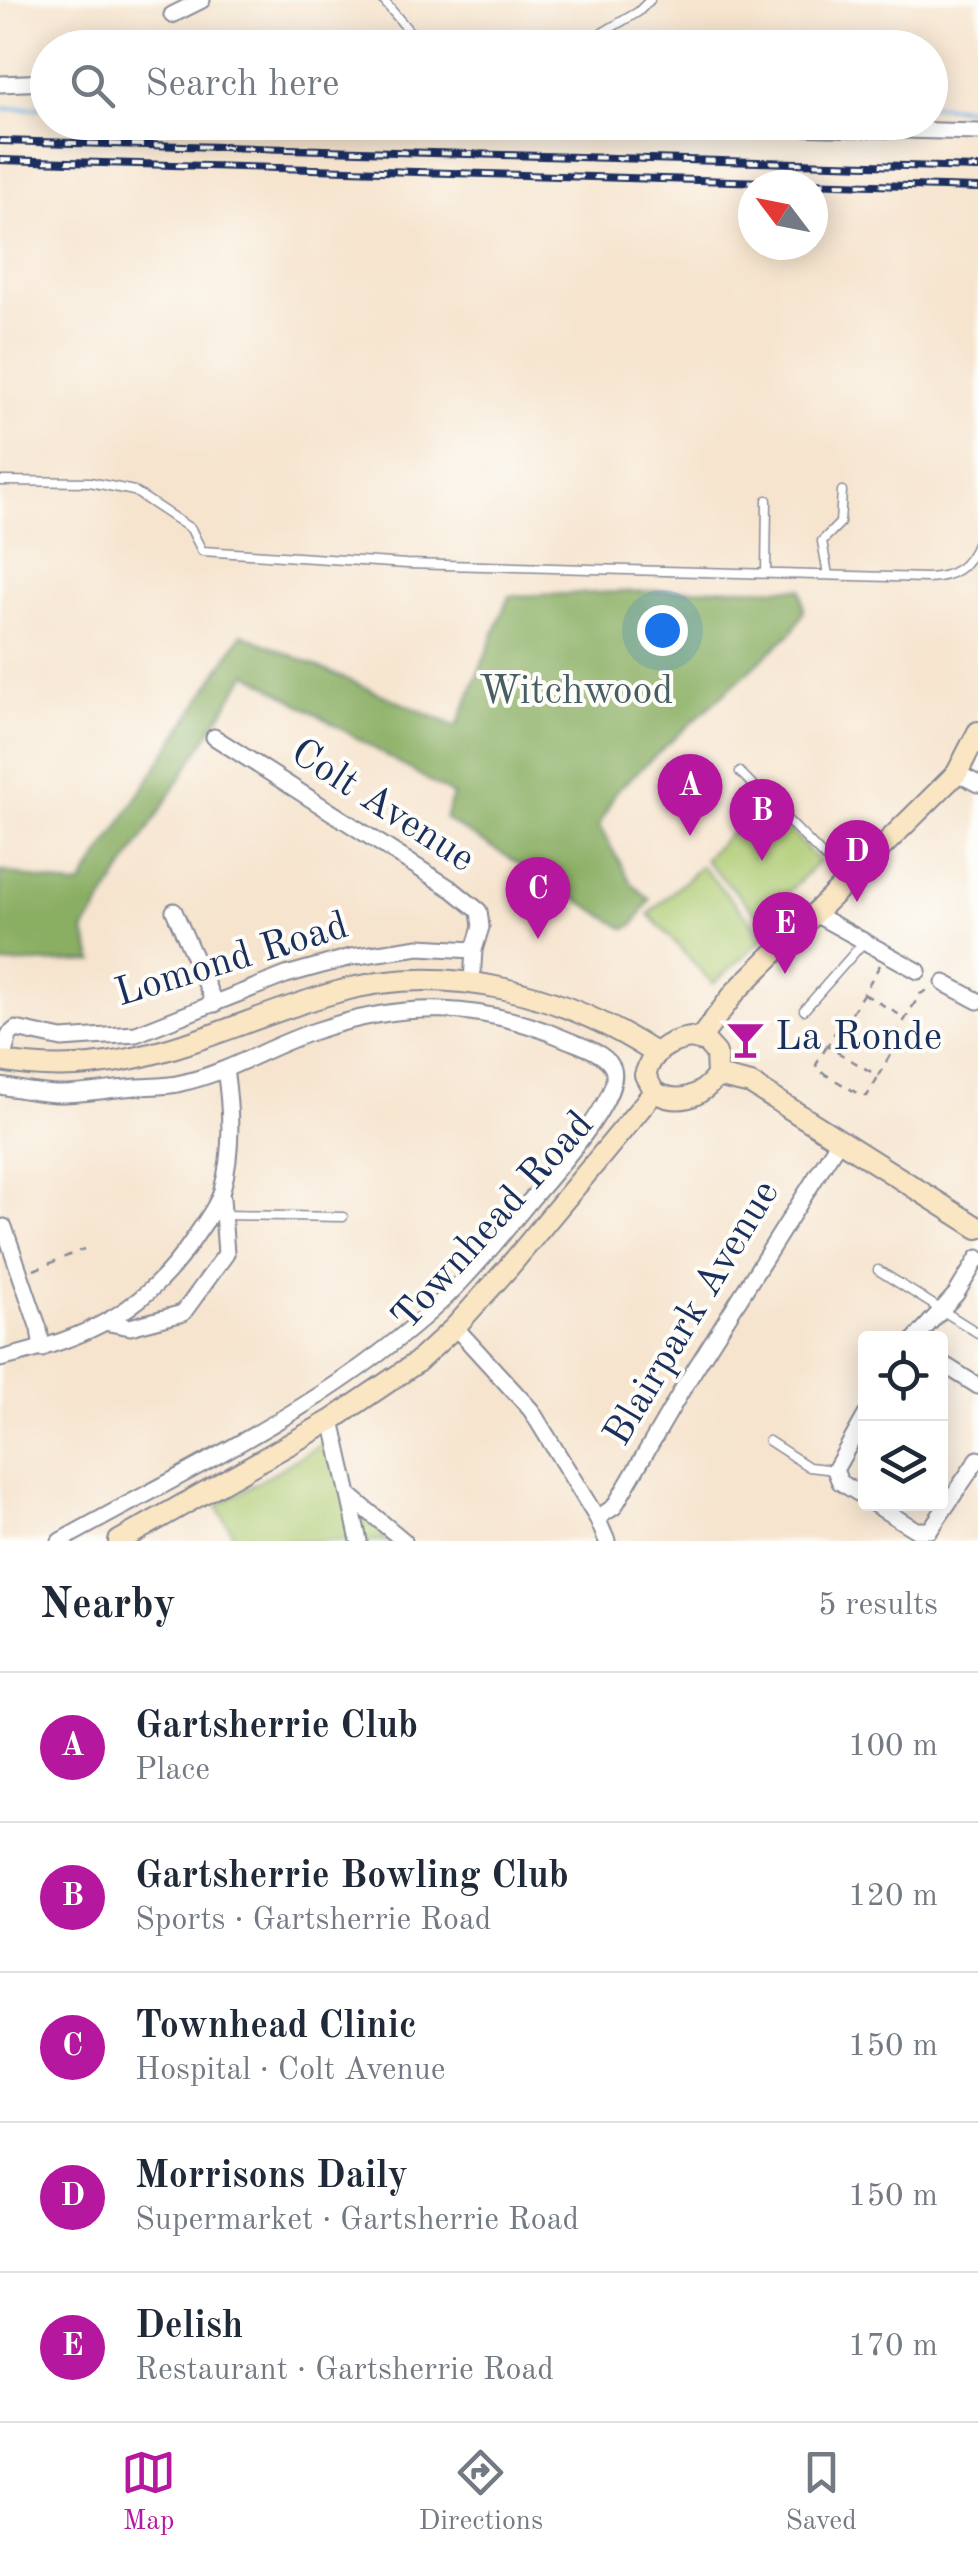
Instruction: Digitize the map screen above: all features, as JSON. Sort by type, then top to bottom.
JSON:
[{"type":"street","points":[[172,15],[202,0]]},
{"type":"street","points":[[0,84],[30,83]]},
{"type":"street","points":[[948,131],[978,132]]},
{"type":"street","points":[[699,1040],[736,991],[957,772],[978,732]]},
{"type":"street","name":"Colt Avenue","points":[[214,737],[453,890],[479,911],[482,927],[474,950]]},
{"type":"street","points":[[957,772],[978,784]]},
{"type":"street","points":[[174,911],[215,1004]]},
{"type":"street","points":[[813,913],[918,971]]},
{"type":"street","name":"Lomond Road","points":[[474,950],[419,948],[351,957],[286,975],[136,1034],[62,1039],[16,1029],[9,1035],[1,1061],[28,1066],[100,1066],[143,1058],[340,991],[411,978],[472,982],[564,1007],[655,1053]]},
{"type":"street","points":[[472,982],[474,950]]},
{"type":"street","points":[[944,984],[978,1001]]},
{"type":"street","name":"Lomond Road","points":[[304,1002],[314,1031]]},
{"type":"street","points":[[0,1086],[58,1094],[180,1084],[314,1031],[388,1011],[439,1008],[470,1010],[543,1029],[590,1050],[612,1065],[615,1084],[580,1140],[456,1286],[405,1332],[337,1382],[245,1439],[60,1541]]},
{"type":"street","points":[[682,1039],[706,1042],[716,1053],[717,1076],[694,1097],[674,1099],[654,1092],[645,1075],[655,1053],[682,1039]]},
{"type":"street","points":[[109,1322],[130,1327],[183,1313],[226,1254],[221,1215],[230,1115],[225,1068]]},
{"type":"street","points":[[717,1076],[752,1084],[978,1228]]},
{"type":"street","name":"Townhead Road","points":[[119,1541],[332,1420],[416,1363],[456,1327],[654,1092]]},
{"type":"street","name":"Blairpark Avenue","points":[[597,1518],[614,1507],[684,1385],[840,1138]]},
{"type":"street","points":[[0,1359],[82,1336],[109,1322],[159,1281],[184,1253],[222,1192]]},
{"type":"street","points":[[4,1228],[39,1328],[42,1349]]},
{"type":"street","points":[[921,1331],[956,1294],[978,1258]]},
{"type":"street","points":[[456,1327],[531,1410],[608,1541]]},
{"type":"street","points":[[948,1367],[978,1386]]},
{"type":"street","points":[[337,1382],[353,1404]]},
{"type":"street","points":[[332,1420],[359,1541]]},
{"type":"street","points":[[858,1493],[840,1482],[835,1470],[863,1421]]},
{"type":"street","points":[[948,1503],[978,1458]]},
{"type":"street","points":[[349,1495],[404,1541]]},
{"type":"street","points":[[885,1511],[916,1530],[930,1530],[943,1511]]},
{"type":"lane","points":[[382,0],[408,30]]},
{"type":"lane","points":[[607,30],[650,0]]},
{"type":"lane","points":[[0,481],[90,482],[134,490],[191,529],[202,551],[407,564],[948,577],[964,568],[978,542]]},
{"type":"lane","points":[[828,575],[822,541],[840,523],[842,490]]},
{"type":"lane","points":[[766,573],[767,500]]},
{"type":"lane","points":[[740,772],[846,880]]},
{"type":"lane","points":[[804,1010],[864,942]]},
{"type":"lane","points":[[221,1215],[343,1217]]},
{"type":"lane","points":[[878,1270],[978,1333]]},
{"type":"lane","points":[[770,1441],[809,1466],[835,1470]]},
{"type":"path","points":[[887,956],[816,1065],[818,1070],[862,1096],[866,1096],[878,1076],[920,994],[944,984]]},
{"type":"path","points":[[863,994],[906,1018]]},
{"type":"path","points":[[826,1046],[878,1076]]},
{"type":"path","points":[[21,1275],[84,1250]]},
{"type":"green space","name":"Witchwood","points":[[801,589],[804,611],[792,632],[616,791],[599,826],[632,884],[650,900],[626,929],[445,819],[453,795],[247,673],[84,931],[94,961],[0,964],[0,871],[81,885],[242,634],[457,727],[509,596]]},
{"type":"green space","points":[[763,802],[819,862],[761,918],[704,859]]},
{"type":"green space","points":[[701,866],[765,937],[713,984],[649,914]]},
{"type":"green space","points":[[326,1442],[357,1505],[398,1541],[237,1541],[217,1506]]},
{"type":"waterway","points":[[948,106],[978,109]]},
{"type":"waterway","points":[[0,109],[30,108]]},
{"type":"railway","points":[[0,141],[978,168]]},
{"type":"railway","points":[[0,160],[978,188]]},
{"type":"place","name":"Gartsherrie Club","points":[[690,836]]},
{"type":"place","name":"Gartsherrie Bowling Club","points":[[762,861]]},
{"type":"place","name":"Morrisons Daily","points":[[857,902]]},
{"type":"place","name":"Townhead Clinic","points":[[538,939]]},
{"type":"place","name":"Delish","points":[[785,974]]},
{"type":"place","name":"La Ronde","points":[[745,1039]]}]
